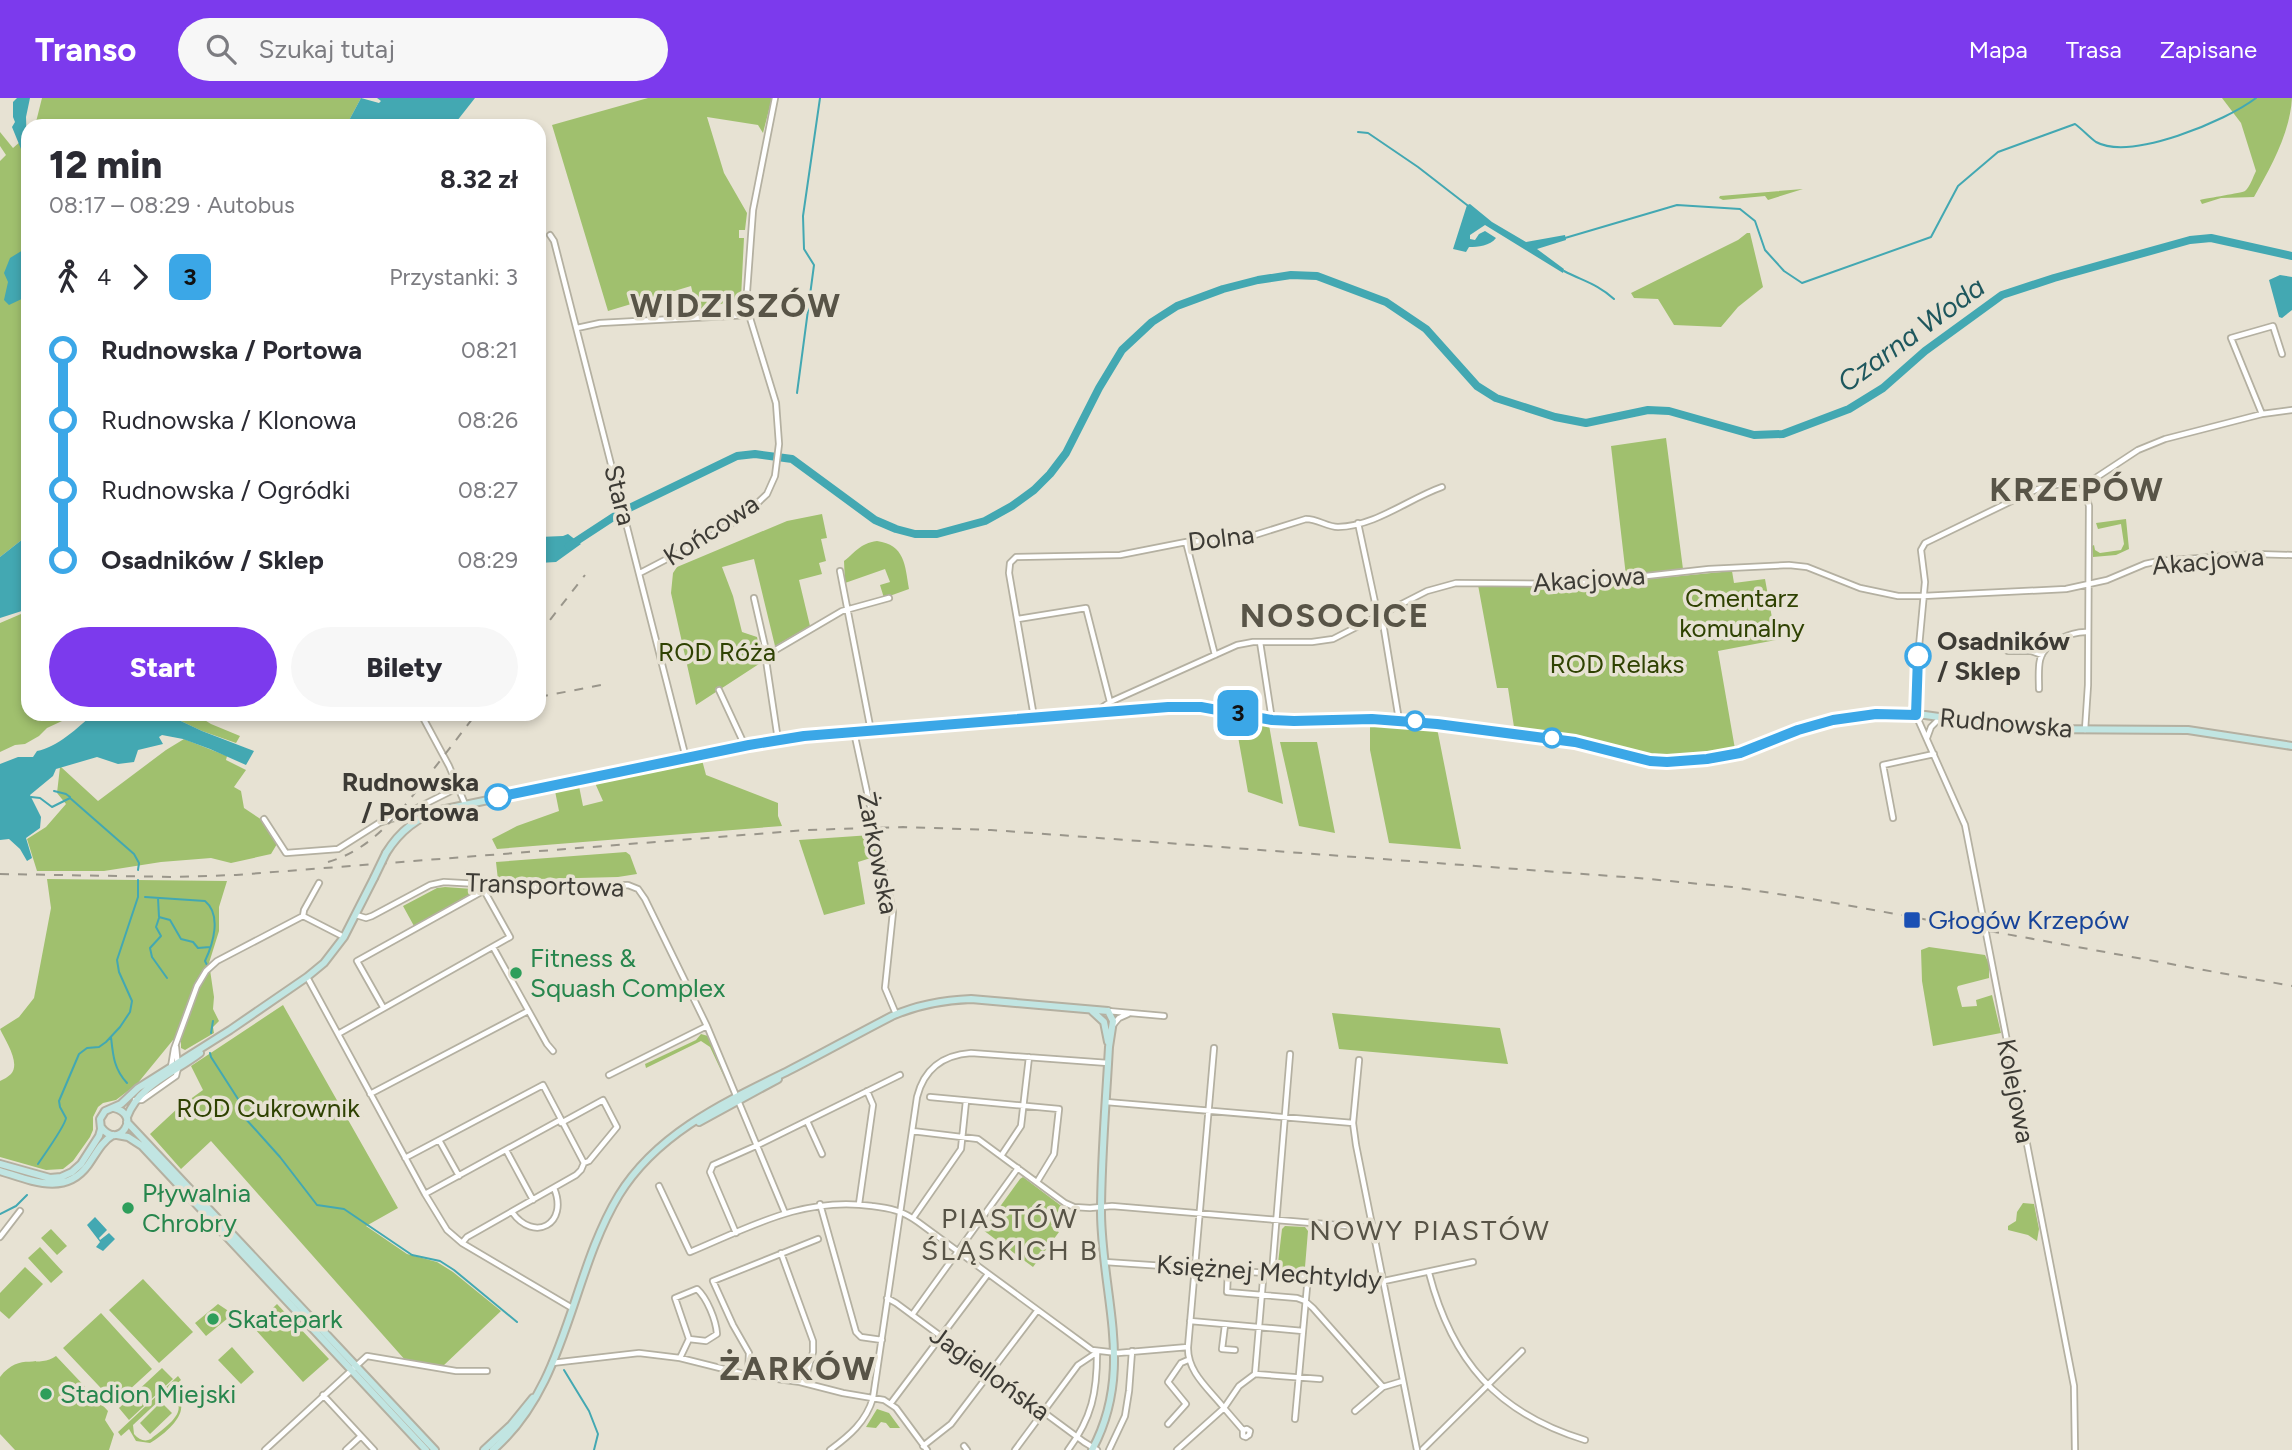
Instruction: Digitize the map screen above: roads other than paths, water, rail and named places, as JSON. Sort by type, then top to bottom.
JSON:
[{"type":"main road","name":"Rudnowska","points":[[114,1108],[138,1088],[178,1065],[324,963],[344,937],[386,853],[398,836],[414,822],[431,813],[466,804],[778,740],[1097,711],[1201,707],[1272,720],[1399,720],[1549,737],[1650,761],[1667,762],[1740,753],[1798,730],[1833,720],[1876,714],[1941,717],[2023,729],[2188,730],[2292,746]]},
{"type":"main road","points":[[493,1450],[523,1419],[542,1386],[598,1239],[620,1194],[652,1155],[684,1129],[896,1014],[933,1003],[971,999],[1108,1011],[1109,1047],[1101,1206],[1115,1376],[1105,1423],[1094,1449]]},
{"type":"main road","points":[[1089,1009],[1109,1025]]},
{"type":"main road","name":"Rudnowska","points":[[127,1120],[134,1100],[194,1052],[209,1044]]},
{"type":"main road","points":[[0,1164],[45,1178],[61,1177],[81,1164],[99,1136],[103,1112],[114,1108],[121,1110],[127,1120],[354,1368]]},
{"type":"main road","points":[[0,1171],[42,1184],[66,1182],[82,1172],[103,1143],[124,1130],[127,1120]]},
{"type":"main road","points":[[101,1127],[106,1133],[128,1137],[142,1146],[433,1450]]},
{"type":"main road","points":[[484,1450],[511,1425],[542,1386]]},
{"type":"street","name":"Końcowa","points":[[640,573],[710,536],[758,505],[772,484],[779,450],[774,395],[748,315],[746,300],[753,210],[775,98]]},
{"type":"street","name":"Stara","points":[[550,235],[577,328],[686,758]]},
{"type":"street","points":[[577,328],[600,323],[748,315]]},
{"type":"street","points":[[2262,414],[2231,338],[2273,326],[2282,354]]},
{"type":"street","points":[[1916,715],[1916,680],[1925,582],[1921,554],[1925,543],[2043,487],[2094,479],[2138,450],[2165,439],[2262,414],[2292,410]]},
{"type":"street","points":[[2082,482],[2088,506],[2085,730]]},
{"type":"street","name":"Dolna","points":[[1018,619],[1009,566],[1016,557],[1113,556],[1186,541],[1242,538],[1306,519],[1315,519],[1336,527],[1381,515],[1442,487]]},
{"type":"street","points":[[1358,523],[1376,607],[1384,629],[1399,720]]},
{"type":"street","points":[[1186,541],[1215,655]]},
{"type":"street","name":"Akacjowa","points":[[1097,711],[1110,702],[1237,645],[1326,641],[1427,592],[1455,583],[1574,584],[1758,566],[1807,568],[1860,588],[1898,596],[1923,596],[2066,589],[2119,576],[2145,564],[2159,561],[2255,554],[2292,555]]},
{"type":"street","points":[[840,571],[871,731]]},
{"type":"street","points":[[754,598],[767,655],[778,740]]},
{"type":"street","points":[[767,655],[847,610],[889,598]]},
{"type":"street","points":[[1034,717],[1018,619],[1086,608],[1110,702]]},
{"type":"street","points":[[2039,689],[2042,654],[2067,634],[2088,632]]},
{"type":"street","points":[[1260,642],[1272,720]]},
{"type":"street","points":[[2008,651],[2042,654]]},
{"type":"street","points":[[719,690],[745,746]]},
{"type":"street","name":"Kolejowa","points":[[1916,715],[1965,825],[2074,1386],[2075,1450]]},
{"type":"street","points":[[1927,739],[1931,727],[1941,717]]},
{"type":"street","points":[[425,721],[460,787],[466,804]]},
{"type":"street","name":"Żarkowska","points":[[853,732],[893,915],[885,984],[896,1014]]},
{"type":"street","points":[[1893,818],[1883,765],[1934,754]]},
{"type":"street","points":[[264,819],[286,853],[332,850],[344,846],[388,819],[401,816],[460,787]]},
{"type":"street","points":[[303,916],[319,883]]},
{"type":"street","name":"Transportowa","points":[[356,915],[366,918],[372,916],[437,883],[572,887],[628,885],[638,889],[707,1026],[785,1213]]},
{"type":"street","points":[[338,1034],[510,937],[481,885]]},
{"type":"street","points":[[383,1007],[357,961],[483,891]]},
{"type":"street","points":[[303,916],[344,937]]},
{"type":"street","points":[[170,1068],[197,986],[206,971],[222,957],[303,916]]},
{"type":"street","points":[[493,947],[553,1051]]},
{"type":"street","points":[[307,977],[447,1230],[462,1243],[572,1308]]},
{"type":"street","points":[[370,1094],[528,1011]]},
{"type":"street","points":[[1108,1011],[1164,1016]]},
{"type":"street","points":[[1109,1025],[1121,1016],[1132,1013]]},
{"type":"street","points":[[609,1075],[707,1026]]},
{"type":"street","points":[[176,1044],[180,1052],[194,1052]]},
{"type":"street","points":[[176,1044],[178,1065]]},
{"type":"street","points":[[1214,1048],[1188,1360],[1193,1371],[1243,1430]]},
{"type":"street","points":[[830,1450],[859,1425],[873,1398],[919,1088],[930,1070],[950,1056],[971,1053],[1108,1063]]},
{"type":"street","points":[[1272,1273],[1290,1054]]},
{"type":"street","points":[[1001,1156],[1021,1126],[1029,1056]]},
{"type":"street","points":[[1360,1060],[1353,1123],[1356,1145],[1403,1381],[1421,1449],[1522,1351]]},
{"type":"street","points":[[736,1233],[710,1169],[715,1163],[758,1145],[900,1075]]},
{"type":"street","points":[[405,1158],[543,1085],[584,1163],[582,1170],[467,1237],[462,1243]]},
{"type":"street","points":[[859,1204],[873,1105],[867,1091]]},
{"type":"street","points":[[930,1097],[1059,1109],[1054,1154],[1037,1182]]},
{"type":"street","points":[[425,1194],[603,1100],[617,1127],[589,1161],[584,1163]]},
{"type":"street","points":[[913,1218],[961,1149],[966,1101]]},
{"type":"street","points":[[1106,1102],[1353,1123]]},
{"type":"street","points":[[807,1121],[822,1154]]},
{"type":"street","points":[[912,1131],[978,1139],[1069,1205],[1372,1228]]},
{"type":"street","points":[[439,1140],[459,1176]]},
{"type":"street","points":[[506,1150],[533,1200]]},
{"type":"street","points":[[912,1315],[1018,1168]]},
{"type":"street","points":[[659,1186],[690,1252],[785,1213],[820,1204],[859,1204],[899,1211],[913,1218],[1087,1348],[1097,1352],[1115,1353],[1188,1347]]},
{"type":"street","points":[[512,1212],[528,1227],[539,1228],[547,1225],[558,1210],[554,1188]]},
{"type":"street","points":[[820,1204],[854,1326],[859,1336],[882,1340]]},
{"type":"street","points":[[0,1237],[20,1211]]},
{"type":"street","points":[[748,1375],[749,1353],[713,1280],[818,1239]]},
{"type":"street","points":[[781,1252],[813,1341],[813,1352],[804,1383]]},
{"type":"street","name":"Księżnej Mechtyldy","points":[[1105,1262],[1384,1282],[1473,1262]]},
{"type":"street","points":[[1228,1271],[1227,1292],[1305,1301],[1383,1387]]},
{"type":"street","points":[[1429,1273],[1437,1303],[1452,1338],[1463,1357],[1487,1385],[1535,1420],[1585,1440]]},
{"type":"street","points":[[891,1403],[988,1274]]},
{"type":"street","points":[[1295,1419],[1308,1276]]},
{"type":"street","points":[[1255,1374],[1263,1280]]},
{"type":"street","points":[[680,1358],[689,1339],[675,1298],[698,1289],[716,1325],[717,1335],[708,1340],[689,1339]]},
{"type":"street","name":"Jagiellońska","points":[[887,1298],[1094,1449]]},
{"type":"street","points":[[552,1363],[639,1353],[680,1358],[748,1375],[804,1383],[873,1398],[891,1403],[925,1448],[951,1424],[1037,1311]]},
{"type":"street","points":[[1190,1321],[1303,1331]]},
{"type":"street","points":[[1225,1325],[1222,1349],[1235,1350]]},
{"type":"street","points":[[1015,1450],[1078,1365],[1097,1352]]},
{"type":"street","points":[[1068,1450],[1088,1417],[1095,1394],[1097,1352]]},
{"type":"street","points":[[1109,1450],[1125,1416],[1132,1352]]},
{"type":"street","points":[[265,1450],[367,1356],[456,1371],[487,1371]]},
{"type":"street","points":[[1168,1424],[1186,1404],[1168,1382],[1181,1363],[1188,1360]]},
{"type":"street","points":[[1177,1450],[1224,1408],[1239,1386],[1255,1374],[1320,1378]]},
{"type":"street","points":[[1355,1411],[1383,1387],[1403,1381]]},
{"type":"street","points":[[323,1395],[374,1450]]},
{"type":"street","points":[[346,1450],[360,1436]]},
{"type":"water","points":[[17,98],[30,98],[26,119],[21,119],[21,149],[12,127],[15,122],[13,102]]},
{"type":"water","points":[[361,98],[379,103],[381,101],[377,98],[475,98],[458,119],[350,119]]},
{"type":"water","points":[[1470,204],[1492,222],[1526,242],[1565,235],[1566,240],[1537,249],[1564,269],[1563,273],[1485,225],[1470,235],[1470,239],[1475,240],[1485,231],[1496,238],[1491,243],[1469,247],[1466,252],[1453,249],[1467,205]]},
{"type":"water","points":[[21,251],[21,299],[9,305],[4,300],[8,282],[4,273],[10,258]]},
{"type":"water","points":[[2280,275],[2292,277],[2292,310],[2282,318],[2279,317],[2269,280]]},
{"type":"water","points":[[568,534],[581,544],[556,562],[546,563],[546,537]]},
{"type":"water","points":[[21,540],[21,611],[0,618],[0,557]]},
{"type":"water","points":[[85,721],[181,721],[254,751],[246,765],[183,739],[162,735],[159,737],[163,744],[138,750],[134,762],[118,764],[97,757],[56,769],[53,776],[30,795],[41,817],[40,828],[26,838],[32,858],[27,861],[20,849],[9,839],[0,840],[0,764],[18,757],[33,757],[37,751],[52,746]]},
{"type":"water","points":[[95,1217],[107,1230],[100,1240],[109,1233],[115,1239],[103,1251],[96,1247],[100,1242],[87,1225]]},
{"type":"waterway","points":[[797,393],[814,265],[804,249],[803,216],[820,98]]},
{"type":"waterway","points":[[1565,238],[1677,205],[1740,209],[1755,221],[1765,250],[1784,271],[1802,283],[1931,237],[1958,186],[1998,152],[2075,124],[2096,142],[2112,147],[2154,142],[2201,127],[2256,98]]},
{"type":"waterway","points":[[1358,132],[1368,133],[1467,205]]},
{"type":"waterway","name":"Czarna Woda","points":[[569,546],[621,512],[737,456],[755,454],[792,459],[875,520],[896,529],[915,534],[937,534],[985,521],[1012,506],[1050,474],[1066,453],[1122,350],[1152,322],[1177,306],[1223,289],[1258,280],[1291,275],[1317,276],[1386,302],[1426,329],[1477,386],[1496,398],[1555,417],[1586,423],[1648,410],[1669,411],[1754,435],[1783,434],[1849,409],[1883,388],[1925,351],[2002,295],[2190,240],[2211,238],[2292,256]]},
{"type":"waterway","points":[[1564,271],[1596,286],[1614,299]]},
{"type":"waterway","points":[[54,791],[70,797]]},
{"type":"waterway","points":[[31,797],[40,798],[52,807],[70,798],[134,854],[139,863],[138,870]]},
{"type":"waterway","points":[[38,1164],[65,1122],[59,1101],[79,1054],[87,1048],[99,1047],[106,1042],[130,1012],[132,1001],[119,972],[117,960],[138,897],[138,880]]},
{"type":"waterway","points":[[145,897],[205,901],[215,922],[205,961],[207,965]]},
{"type":"waterway","points":[[158,898],[159,917],[170,920],[181,939],[193,942],[198,948],[210,947]]},
{"type":"waterway","points":[[159,918],[156,927],[161,936],[150,948],[152,957],[167,978]]},
{"type":"waterway","points":[[211,1033],[213,1021]]},
{"type":"waterway","points":[[111,1037],[117,1067],[127,1083]]},
{"type":"waterway","points":[[210,1053],[238,1099],[244,1117],[280,1157],[317,1205],[344,1209],[412,1255],[440,1261],[517,1322]]},
{"type":"waterway","points":[[0,1214],[16,1206],[27,1195]]},
{"type":"waterway","points":[[564,1370],[589,1411],[598,1434],[594,1450]]},
{"type":"railway","points":[[546,625],[585,575]]},
{"type":"railway","points":[[546,696],[601,685]]},
{"type":"railway","points":[[328,862],[358,848],[383,829],[416,792],[471,721]]},
{"type":"railway","points":[[0,874],[175,877],[236,875],[807,830],[903,827],[991,830],[1732,887],[1824,901],[2292,986]]},
{"type":"place","name":"Osadników / Sklep","points":[[1918,656]]},
{"type":"place","name":"Rudnowska / Portowa","points":[[498,797]]},
{"type":"place","name":"Głogów Krzepów","points":[[1912,920]]},
{"type":"place","name":"Fitness & Squash Complex","points":[[516,973]]},
{"type":"place","name":"Pływalnia Chrobry","points":[[128,1208]]},
{"type":"place","name":"Skatepark","points":[[213,1319]]},
{"type":"place","name":"Stadion Miejski","points":[[46,1394]]},
{"type":"district","name":"WIDZISZÓW","points":[[736,305]]},
{"type":"district","name":"KRZEPÓW","points":[[2077,489]]},
{"type":"district","name":"NOSOCICE","points":[[1335,615]]},
{"type":"district","name":"NOWY PIASTÓW","points":[[1430,1230]]},
{"type":"district","name":"PIASTÓW ŚLĄSKICH B","points":[[1010,1234]]},
{"type":"district","name":"ŻARKÓW","points":[[798,1368]]},
{"type":"park label","name":"Cmentarz komunalny","points":[[1742,613]]},
{"type":"park label","name":"ROD Róża","points":[[717,652]]},
{"type":"park label","name":"ROD Relaks","points":[[1617,664]]},
{"type":"park label","name":"ROD Cukrownik","points":[[268,1108]]}]
